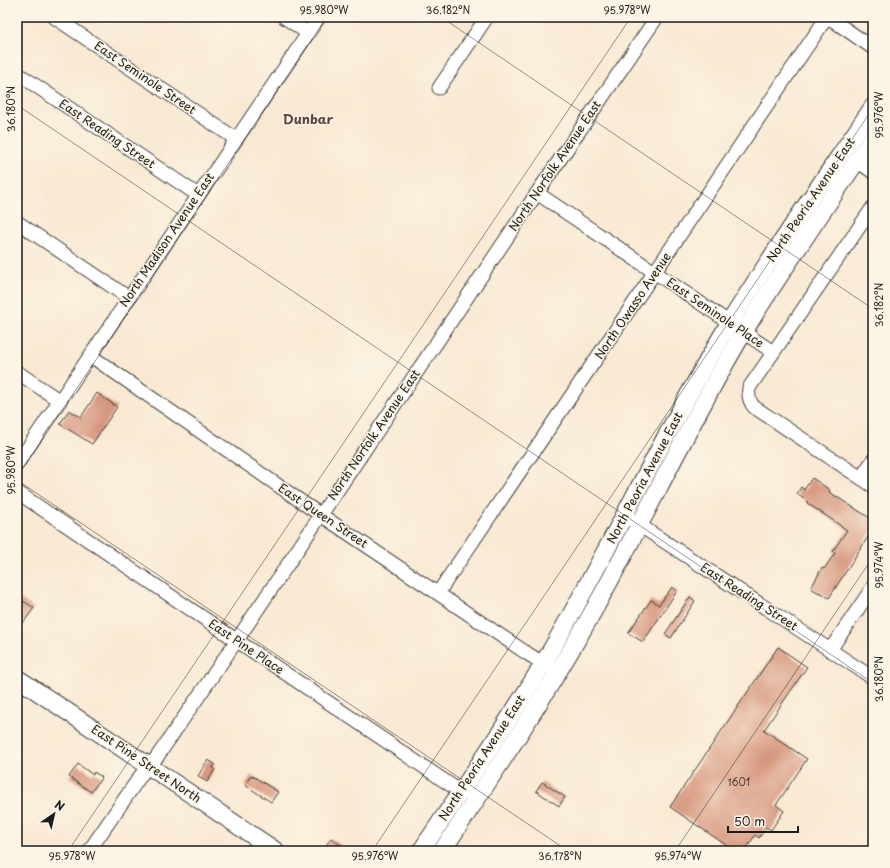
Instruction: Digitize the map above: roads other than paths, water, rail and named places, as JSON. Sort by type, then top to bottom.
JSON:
[{"type":"main road","name":"North Peoria Avenue East","points":[[421,851],[461,792],[543,664],[624,516],[672,424],[730,323],[784,238],[873,107]]},
{"type":"main road","name":"North Peoria Avenue East","points":[[442,851],[559,672],[603,594],[695,417],[744,332],[799,246],[873,137]]},
{"type":"main road","name":"East Pine Street North","points":[[17,678],[149,766],[265,848]]},
{"type":"street","name":"East Seminole Street","points":[[54,17],[236,139]]},
{"type":"street","points":[[284,17],[308,33]]},
{"type":"street","name":"North Madison Avenue East","points":[[17,464],[319,17]]},
{"type":"street","points":[[439,88],[487,17]]},
{"type":"street","name":"North Norfolk Avenue East","points":[[89,851],[140,775],[157,757],[237,640],[657,17]]},
{"type":"street","points":[[827,17],[873,48]]},
{"type":"street","name":"North Owasso Avenue","points":[[438,593],[827,17]]},
{"type":"street","name":"East Reading Street","points":[[17,73],[198,195]]},
{"type":"street","points":[[857,161],[873,172]]},
{"type":"street","name":"East Seminole Place","points":[[537,194],[773,352]]},
{"type":"street","points":[[873,207],[773,352],[749,388],[748,394],[749,401],[754,407],[873,486]]},
{"type":"street","points":[[17,222],[129,298]]},
{"type":"street","name":"East Queen Street","points":[[91,356],[321,515],[543,664],[559,672]]},
{"type":"street","points":[[17,372],[60,401]]},
{"type":"street","points":[[861,478],[873,460]]},
{"type":"street","name":"East Pine Place","points":[[17,492],[461,792],[477,799]]},
{"type":"street","name":"East Reading Street","points":[[624,516],[873,678]]},
{"type":"street","points":[[830,650],[873,587]]},
{"type":"district","name":"Dunbar","points":[[308,119]]}]
